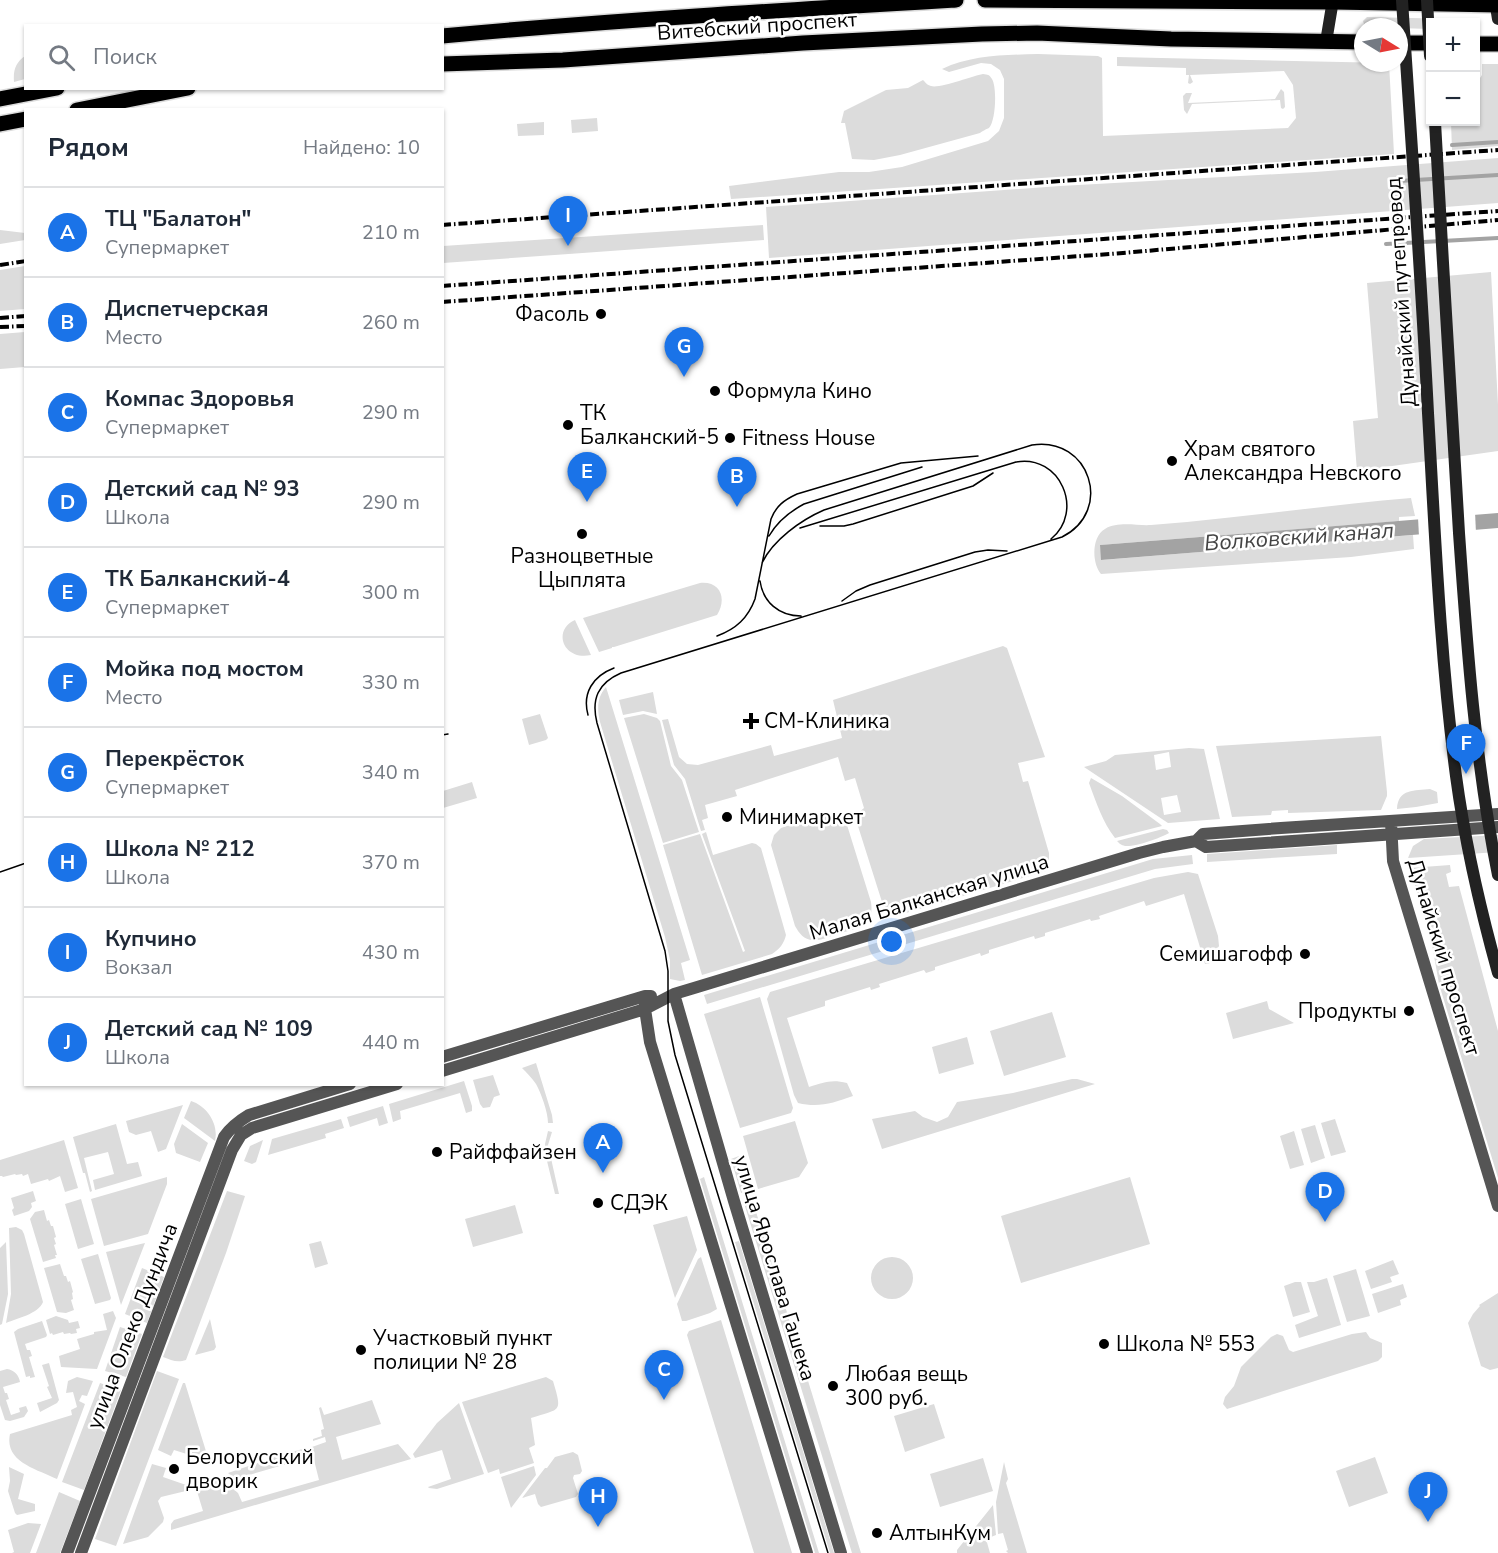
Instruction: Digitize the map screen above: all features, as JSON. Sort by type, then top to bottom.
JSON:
[{"type":"main road","name":"Витебский проспект","points":[[444,36],[683,16],[956,0]]},
{"type":"main road","points":[[985,0],[1327,1],[1497,8]]},
{"type":"main road","name":"Дунайский путепровод","points":[[1402,0],[1437,585],[1445,678],[1456,777],[1467,844],[1498,973]]},
{"type":"main road","points":[[1427,0],[1428,18]]},
{"type":"main road","points":[[1326,42],[1327,1]]},
{"type":"main road","name":"Витебский проспект","points":[[444,64],[563,60],[982,33],[1354,42]]},
{"type":"main road","points":[[1408,43],[1426,43]]},
{"type":"main road","points":[[1480,44],[1498,44]]},
{"type":"main road","points":[[0,99],[48,90]]},
{"type":"main road","points":[[87,108],[178,90]]},
{"type":"main road","points":[[0,124],[24,119]]},
{"type":"main road","name":"Дунайский путепровод","points":[[1434,126],[1456,493],[1470,677],[1478,757],[1498,875]]},
{"type":"street","name":"Малая Балканская улица","points":[[1391,828],[1498,814]]},
{"type":"street","name":"Малая Балканская улица","points":[[444,1070],[645,1009],[674,994],[1138,853],[1196,842],[1203,834],[1281,828],[1498,827]]},
{"type":"street","name":"Дунайский проспект","points":[[1391,828],[1393,861],[1498,1206]]},
{"type":"street","name":"Малая Балканская улица","points":[[444,1056],[645,996],[674,994]]},
{"type":"street","name":"улица Ярослава Гашека","points":[[674,994],[734,1201],[842,1553]]},
{"type":"street","points":[[645,996],[650,1042],[807,1553]]},
{"type":"street","points":[[244,1125],[261,1111],[343,1086]]},
{"type":"street","points":[[244,1125],[390,1086]]},
{"type":"street","name":"улица Олеко Дундича","points":[[68,1553],[220,1146],[229,1130],[244,1125]]},
{"type":"street","name":"улица Олеко Дундича","points":[[81,1553],[232,1150],[244,1125]]},
{"type":"shaded area","points":[[1367,17],[1426,18],[1426,29],[1408,28],[1408,18]]},
{"type":"shaded area","points":[[1038,54],[1102,58],[1103,136],[1288,128],[1296,118],[1293,85],[1284,71],[1190,75],[1193,82],[1190,84],[1186,68],[1117,66],[1117,57],[1354,62],[1354,72],[1389,72],[1394,154],[731,199],[729,186],[839,172],[869,172],[902,167],[988,141],[999,131],[1004,118],[1004,79],[1000,70],[991,64],[981,63],[949,72],[942,69],[977,58]]},
{"type":"shaded area","points":[[24,57],[24,79],[14,82],[14,74],[19,61]]},
{"type":"shaded area","points":[[1482,64],[1498,64],[1498,146],[1452,150],[1451,126],[1480,126],[1480,78]]},
{"type":"shaded area","points":[[983,74],[991,77],[995,89],[994,111],[989,128],[980,133],[900,155],[874,160],[852,159],[845,123],[841,123],[844,111],[886,90],[908,88],[923,80],[928,85],[935,86]]},
{"type":"shaded area","points":[[1281,89],[1284,92],[1285,107],[1283,109],[1280,100],[1192,104],[1187,114],[1184,110],[1183,96],[1186,93],[1192,93],[1188,103],[1275,99]]},
{"type":"shaded area","points":[[597,118],[598,131],[572,133],[571,120]]},
{"type":"shaded area","points":[[544,122],[544,135],[518,136],[517,124]]},
{"type":"shaded area","points":[[1498,158],[1498,203],[769,258],[766,207]]},
{"type":"shaded area","points":[[763,225],[764,240],[444,263],[444,246]]},
{"type":"shaded area","points":[[0,230],[24,233],[24,240],[0,244]]},
{"type":"shaded area","points":[[24,266],[24,309],[0,311],[0,270]]},
{"type":"shaded area","points":[[1491,272],[1498,451],[1357,471],[1353,421],[1378,418],[1367,283]]},
{"type":"shaded area","points":[[24,332],[24,367],[0,369],[0,334]]},
{"type":"shaded area","points":[[1411,498],[1415,516],[1399,517],[1399,521],[1100,545],[1102,560],[1413,535],[1414,549],[1351,557],[1101,574],[1096,564],[1094,551],[1097,538],[1105,529],[1116,525],[1187,522]]},
{"type":"shaded area","points":[[700,583],[713,585],[720,592],[722,603],[717,615],[599,652],[583,618]]},
{"type":"shaded area","points":[[575,620],[591,655],[581,656],[573,653],[564,644],[564,631]]},
{"type":"shaded area","points":[[1003,646],[1007,648],[1045,757],[1018,763],[1023,782],[1028,781],[1049,853],[1046,871],[906,913],[892,912],[882,902],[857,823],[857,814],[864,808],[855,778],[845,781],[838,757],[735,790],[737,796],[705,805],[708,818],[702,820],[705,830],[701,831],[685,779],[674,765],[662,720],[668,719],[679,757],[687,764],[698,765],[771,745],[774,756],[842,738],[833,700]]},
{"type":"shaded area","points":[[606,687],[690,960],[681,963],[685,980],[670,979],[670,960],[665,937],[600,722],[598,703]]},
{"type":"shaded area","points":[[653,692],[657,714],[643,711],[623,715],[619,700]]},
{"type":"shaded area","points":[[540,714],[548,738],[529,745],[522,719]]},
{"type":"shaded area","points":[[644,714],[660,721],[671,766],[682,780],[699,832],[663,843],[624,718]]},
{"type":"shaded area","points":[[1381,736],[1387,796],[1381,810],[1288,813],[1288,810],[1272,811],[1271,815],[1232,817],[1216,746]]},
{"type":"shaded area","points":[[1189,748],[1204,749],[1220,819],[1168,823],[1084,767],[1106,761],[1115,755]],"holes":[[[1169,752],[1171,767],[1156,770],[1154,755]],[[1177,795],[1181,812],[1164,815],[1161,798]]]},
{"type":"shaded area","points":[[1091,778],[1122,796],[1162,826],[1115,838],[1097,805],[1089,783]]},
{"type":"shaded area","points":[[472,782],[477,798],[444,808],[444,791]]},
{"type":"shaded area","points":[[1430,789],[1437,792],[1438,803],[1397,809],[1400,797],[1404,794]]},
{"type":"shaded area","points":[[824,814],[837,815],[847,825],[871,902],[871,910],[870,917],[862,926],[822,939],[810,940],[802,936],[795,926],[771,845],[774,835],[781,828]]},
{"type":"shaded area","points":[[1163,829],[1169,833],[1141,844],[1125,846],[1117,841]]},
{"type":"shaded area","points":[[706,832],[713,855],[752,843],[761,848],[786,935],[781,946],[772,954],[702,975],[663,845],[700,834],[743,952],[745,951],[702,834]]},
{"type":"shaded area","points":[[1498,835],[1498,852],[1408,858],[1413,846],[1424,839]]},
{"type":"shaded area","points":[[1337,845],[1337,854],[1207,862],[1207,854]]},
{"type":"shaded area","points":[[1192,855],[1193,864],[1155,869],[707,1004],[704,995],[1153,859]]},
{"type":"shaded area","points":[[1450,865],[1451,872],[1446,874],[1449,887],[1459,886],[1498,1031],[1498,1178],[1439,984],[1431,939],[1410,868]]},
{"type":"shaded area","points":[[1188,872],[1198,874],[1218,936],[1219,946],[1209,964],[1205,964],[1184,894],[1146,906],[1144,901],[1099,916],[1100,919],[1091,921],[1090,919],[1045,933],[1045,936],[1035,939],[1034,936],[989,950],[989,953],[981,956],[980,953],[935,967],[935,970],[926,973],[924,970],[879,984],[880,987],[871,990],[870,987],[825,1001],[825,1006],[787,1018],[809,1087],[831,1081],[847,1083],[853,1096],[826,1104],[798,1103],[767,999],[770,992],[1154,878]]},
{"type":"shaded area","points":[[760,997],[793,1108],[791,1113],[740,1128],[704,1014]]},
{"type":"shaded area","points":[[1267,1001],[1269,1009],[1294,1023],[1233,1039],[1226,1013]]},
{"type":"shaded area","points":[[1052,1012],[1066,1057],[1004,1076],[990,1031]]},
{"type":"shaded area","points":[[967,1037],[974,1064],[939,1074],[932,1047]]},
{"type":"shaded area","points":[[536,1063],[553,1123],[548,1123],[546,1108],[538,1088],[522,1068]]},
{"type":"shaded area","points":[[493,1075],[500,1095],[494,1097],[490,1107],[483,1108],[473,1080]]},
{"type":"shaded area","points":[[1072,1079],[1095,1084],[882,1149],[872,1119],[915,1111],[937,1122],[948,1117],[957,1102],[1013,1093]]},
{"type":"shaded area","points":[[464,1081],[472,1111],[466,1113],[460,1093],[400,1111],[401,1119],[393,1122],[389,1104]]},
{"type":"shaded area","points":[[191,1101],[197,1103],[210,1116],[215,1128],[215,1141],[184,1118]]},
{"type":"shaded area","points":[[183,1105],[166,1149],[158,1152],[151,1131],[136,1135],[129,1132],[126,1121]]},
{"type":"shaded area","points":[[383,1106],[388,1123],[379,1126],[377,1118],[350,1127],[347,1117]]},
{"type":"shaded area","points":[[341,1119],[344,1128],[325,1134],[326,1138],[268,1155],[272,1139]]},
{"type":"shaded area","points":[[1335,1119],[1346,1152],[1331,1156],[1321,1123]]},
{"type":"shaded area","points":[[795,1121],[808,1163],[799,1177],[758,1189],[743,1136]]},
{"type":"shaded area","points":[[116,1124],[127,1164],[138,1162],[142,1176],[95,1190],[93,1180],[114,1174],[108,1152],[84,1158],[92,1191],[90,1192],[73,1137]]},
{"type":"shaded area","points":[[182,1124],[208,1143],[200,1162],[176,1153],[174,1144]]},
{"type":"shaded area","points":[[1315,1125],[1325,1158],[1311,1163],[1301,1129]]},
{"type":"shaded area","points":[[548,1131],[552,1132],[548,1145],[559,1194],[555,1194],[547,1161],[545,1144]]},
{"type":"shaded area","points":[[1294,1131],[1304,1165],[1290,1169],[1280,1136]]},
{"type":"shaded area","points":[[64,1140],[78,1188],[65,1192],[60,1176],[49,1181],[48,1179],[31,1184],[28,1174],[0,1176],[0,1160]]},
{"type":"shaded area","points":[[263,1140],[256,1162],[252,1164],[244,1161],[250,1146]]},
{"type":"shaded area","points":[[739,1156],[749,1191],[741,1193],[731,1159]]},
{"type":"shaded area","points":[[167,1177],[167,1184],[148,1234],[104,1246],[91,1199]]},
{"type":"shaded area","points":[[704,1177],[819,1553],[815,1553],[700,1179]]},
{"type":"shaded area","points":[[1130,1177],[1150,1244],[1021,1283],[1001,1216]]},
{"type":"shaded area","points":[[33,1191],[36,1201],[31,1203],[32,1207],[29,1211],[14,1216],[11,1198]]},
{"type":"shaded area","points":[[227,1191],[245,1196],[186,1360],[177,1361],[163,1357]]},
{"type":"shaded area","points":[[81,1199],[94,1244],[78,1249],[65,1204]]},
{"type":"shaded area","points":[[753,1202],[861,1553],[852,1553],[744,1203]]},
{"type":"shaded area","points":[[515,1205],[523,1233],[473,1247],[465,1219]]},
{"type":"shaded area","points":[[44,1210],[47,1221],[49,1220],[53,1226],[57,1255],[55,1255],[56,1258],[43,1262],[30,1219],[35,1212]]},
{"type":"shaded area","points":[[687,1216],[697,1250],[675,1298],[653,1225]]},
{"type":"shaded area","points":[[16,1227],[24,1234],[43,1302],[32,1313],[6,1323],[11,1294],[9,1228]]},
{"type":"shaded area","points":[[321,1241],[328,1264],[315,1268],[309,1244]]},
{"type":"shaded area","points":[[739,1241],[834,1553],[830,1553],[735,1242]]},
{"type":"shaded area","points":[[6,1242],[8,1294],[0,1325],[0,1248]]},
{"type":"shaded area","points":[[145,1243],[121,1305],[106,1252]]},
{"type":"shaded area","points":[[98,1254],[111,1298],[95,1304],[81,1259]]},
{"type":"shaded area","points":[[701,1257],[717,1309],[682,1321],[677,1304]]},
{"type":"shaded area","points":[[892,1257],[907,1263],[913,1278],[907,1293],[892,1299],[877,1293],[871,1278],[877,1263]]},
{"type":"shaded area","points":[[1393,1260],[1399,1274],[1390,1277],[1392,1282],[1371,1289],[1365,1271]]},
{"type":"shaded area","points":[[60,1264],[64,1276],[68,1282],[70,1281],[73,1292],[71,1300],[74,1310],[66,1313],[57,1312],[44,1268]]},
{"type":"shaded area","points":[[142,1268],[164,1277],[147,1323],[125,1314]]},
{"type":"shaded area","points":[[1356,1269],[1370,1316],[1347,1322],[1333,1276]]},
{"type":"shaded area","points":[[1327,1278],[1341,1325],[1299,1338],[1295,1325],[1318,1316],[1307,1282]]},
{"type":"shaded area","points":[[1301,1282],[1310,1312],[1293,1317],[1284,1286]]},
{"type":"shaded area","points":[[1403,1284],[1407,1297],[1400,1300],[1401,1305],[1378,1313],[1372,1294]]},
{"type":"shaded area","points":[[1498,1293],[1498,1368],[1490,1370],[1481,1366],[1468,1323],[1479,1305]]},
{"type":"shaded area","points":[[113,1311],[116,1318],[97,1369],[61,1367],[59,1356],[80,1349],[77,1339],[94,1334],[94,1332],[107,1330],[103,1314]]},
{"type":"shaded area","points":[[56,1316],[68,1320],[69,1323],[78,1321],[80,1328],[76,1329],[77,1333],[50,1334],[46,1320]]},
{"type":"shaded area","points":[[210,1319],[216,1347],[214,1350],[195,1355]]},
{"type":"shaded area","points":[[721,1320],[792,1553],[754,1553],[687,1335],[689,1331]]},
{"type":"shaded area","points":[[42,1321],[46,1337],[25,1344],[32,1356],[29,1357],[35,1377],[30,1378],[30,1376],[26,1377],[14,1332]]},
{"type":"shaded area","points":[[120,1327],[142,1334],[126,1377],[105,1371]]},
{"type":"shaded area","points":[[1366,1332],[1370,1338],[1382,1343],[1382,1357],[1378,1361],[1227,1409],[1223,1404],[1225,1397],[1234,1386],[1241,1367],[1271,1337],[1277,1334],[1283,1336],[1289,1350],[1293,1352]]},
{"type":"shaded area","points":[[49,1363],[59,1400],[40,1412],[37,1403],[52,1398],[42,1365]]},
{"type":"shaded area","points":[[7,1369],[16,1373],[20,1382],[3,1387],[9,1399],[6,1400],[11,1415],[20,1412],[19,1408],[26,1406],[28,1411],[24,1417],[10,1421],[5,1420],[0,1405],[0,1371]]},
{"type":"shaded area","points":[[157,1371],[179,1379],[116,1546],[95,1539]]},
{"type":"shaded area","points":[[77,1377],[93,1381],[87,1396],[82,1395],[79,1401],[85,1404],[57,1479],[32,1468],[17,1458],[9,1444],[10,1434],[72,1415],[71,1410],[77,1407],[73,1392],[66,1393],[68,1381]]},
{"type":"shaded area","points":[[546,1377],[553,1381],[558,1405],[553,1411],[531,1418],[535,1445],[529,1448],[534,1463],[500,1474],[499,1469],[488,1473],[462,1402]]},
{"type":"shaded area","points":[[100,1383],[121,1390],[84,1490],[62,1482]]},
{"type":"shaded area","points":[[183,1383],[185,1383],[209,1461],[174,1450],[171,1456],[158,1450]]},
{"type":"shaded area","points":[[372,1400],[381,1424],[336,1437],[342,1460],[398,1444],[411,1459],[171,1530],[174,1520],[203,1511],[196,1488],[218,1476],[238,1493],[242,1502],[319,1480],[314,1460],[309,1461],[308,1458],[292,1463],[289,1453],[306,1448],[310,1459],[314,1457],[312,1447],[326,1442],[325,1437],[313,1441],[322,1436],[321,1430],[324,1429],[319,1408],[321,1407],[324,1415]]},
{"type":"shaded area","points":[[459,1403],[484,1474],[437,1489],[429,1488],[451,1479],[442,1450],[415,1458],[413,1454],[437,1423]]},
{"type":"shaded area","points":[[934,1404],[945,1438],[905,1452],[894,1416]]},
{"type":"shaded area","points":[[573,1452],[578,1455],[582,1471],[573,1478],[578,1494],[576,1497],[541,1507],[535,1494],[522,1498],[555,1457]]},
{"type":"shaded area","points":[[287,1453],[290,1463],[235,1479],[228,1473]]},
{"type":"shaded area","points":[[1375,1457],[1388,1493],[1349,1507],[1336,1471]]},
{"type":"shaded area","points":[[983,1458],[993,1491],[940,1507],[930,1474]]},
{"type":"shaded area","points":[[1004,1462],[1008,1479],[1006,1483],[1027,1553],[1008,1553],[1003,1533],[998,1534],[996,1502]]},
{"type":"shaded area","points":[[152,1464],[166,1468],[163,1477],[189,1486],[190,1490],[161,1497],[158,1501],[164,1518],[163,1522],[148,1537],[123,1544]]},
{"type":"shaded area","points":[[534,1466],[536,1475],[511,1508],[501,1477]]},
{"type":"shaded area","points":[[9,1467],[24,1474],[18,1499],[35,1504],[35,1511],[17,1515],[15,1513],[8,1491]]},
{"type":"shaded area","points":[[59,1492],[80,1501],[60,1553],[36,1553]]},
{"type":"shaded area","points":[[993,1505],[996,1535],[986,1539],[990,1553],[957,1553],[957,1550]]},
{"type":"shaded area","points":[[28,1523],[41,1524],[30,1553],[12,1553],[14,1552],[8,1530]]},
{"type":"water","name":"Волковский канал","points":[[1498,513],[1498,528],[1101,560],[1100,545]]},
{"type":"pier","points":[[1475,512],[1476,533],[1419,537],[1418,517]]},
{"type":"waterway","points":[[1452,145],[1498,142]]},
{"type":"waterway","points":[[1399,181],[1498,175]]},
{"type":"waterway","points":[[1386,244],[1498,238]]},
{"type":"tram line","points":[[762,563],[773,546],[788,532],[824,510],[1032,445],[1052,445],[1068,452],[1081,463],[1088,478],[1091,494],[1087,510],[1078,525],[1062,537],[621,673],[602,687],[596,699],[597,723],[665,951],[668,971],[668,1021],[675,1055],[828,1553]]},
{"type":"tram line","points":[[717,636],[740,622],[752,606],[771,519],[775,510],[784,501],[797,494],[901,463],[978,456]]},
{"type":"tram line","points":[[800,528],[1016,462],[1032,462],[1045,467],[1055,475],[1063,487],[1066,514],[1061,527],[1051,539]]},
{"type":"tram line","points":[[769,536],[784,518],[804,504],[922,467]]},
{"type":"tram line","points":[[820,526],[853,524],[973,486],[993,473]]},
{"type":"tram line","points":[[842,601],[870,585],[975,552],[1007,551]]},
{"type":"tram line","points":[[760,581],[768,601],[773,606],[786,613],[801,616]]},
{"type":"tram line","points":[[588,715],[587,700],[591,686],[600,676],[614,668]]},
{"type":"tram line","points":[[444,735],[448,734]]},
{"type":"tram line","points":[[0,872],[24,864]]},
{"type":"railway","points":[[444,225],[1498,150]]},
{"type":"railway","points":[[444,286],[1498,211]]},
{"type":"railway","points":[[444,302],[1123,253],[1498,220]]},
{"type":"railway","points":[[0,265],[24,261]]},
{"type":"railway","points":[[0,318],[24,316]]},
{"type":"railway","points":[[0,327],[24,326]]},
{"type":"place","name":"Купчино","points":[[568,246]]},
{"type":"place","name":"Фасоль","points":[[601,314]]},
{"type":"place","name":"Перекрёсток","points":[[684,377]]},
{"type":"place","name":"Формула Кино","points":[[715,391]]},
{"type":"place","name":"ТК Балканский-5","points":[[568,425]]},
{"type":"place","name":"Fitness House","points":[[730,438]]},
{"type":"place","name":"Храм святого Александра Невского","points":[[1172,461]]},
{"type":"place","name":"ТК Балканский-4","points":[[587,502]]},
{"type":"place","name":"Диспетчерская","points":[[737,507]]},
{"type":"place","name":"Разноцветные Цыплята","points":[[582,534]]},
{"type":"place","name":"СМ-Клиника","points":[[751,721]]},
{"type":"place","name":"Мойка под мостом","points":[[1466,774]]},
{"type":"place","name":"Минимаркет","points":[[727,817]]},
{"type":"place","name":"Семишагофф","points":[[1305,954]]},
{"type":"place","name":"Продукты","points":[[1409,1011]]},
{"type":"place","name":"Райффайзен","points":[[437,1152]]},
{"type":"place","name":"ТЦ \"Балатон\"","points":[[603,1173]]},
{"type":"place","name":"СДЭК","points":[[598,1203]]},
{"type":"place","name":"Детский сад № 93","points":[[1325,1222]]},
{"type":"place","name":"Школа № 553","points":[[1104,1344]]},
{"type":"place","name":"Участковый пункт полиции № 28","points":[[361,1350]]},
{"type":"place","name":"Любая вещь 300 руб.","points":[[833,1386]]},
{"type":"place","name":"Компас Здоровья","points":[[664,1400]]},
{"type":"place","name":"Белорусский дворик","points":[[174,1469]]},
{"type":"place","name":"Детский сад № 109","points":[[1428,1522]]},
{"type":"place","name":"Школа № 212","points":[[598,1527]]},
{"type":"place","name":"АлтынКум","points":[[877,1533]]}]
